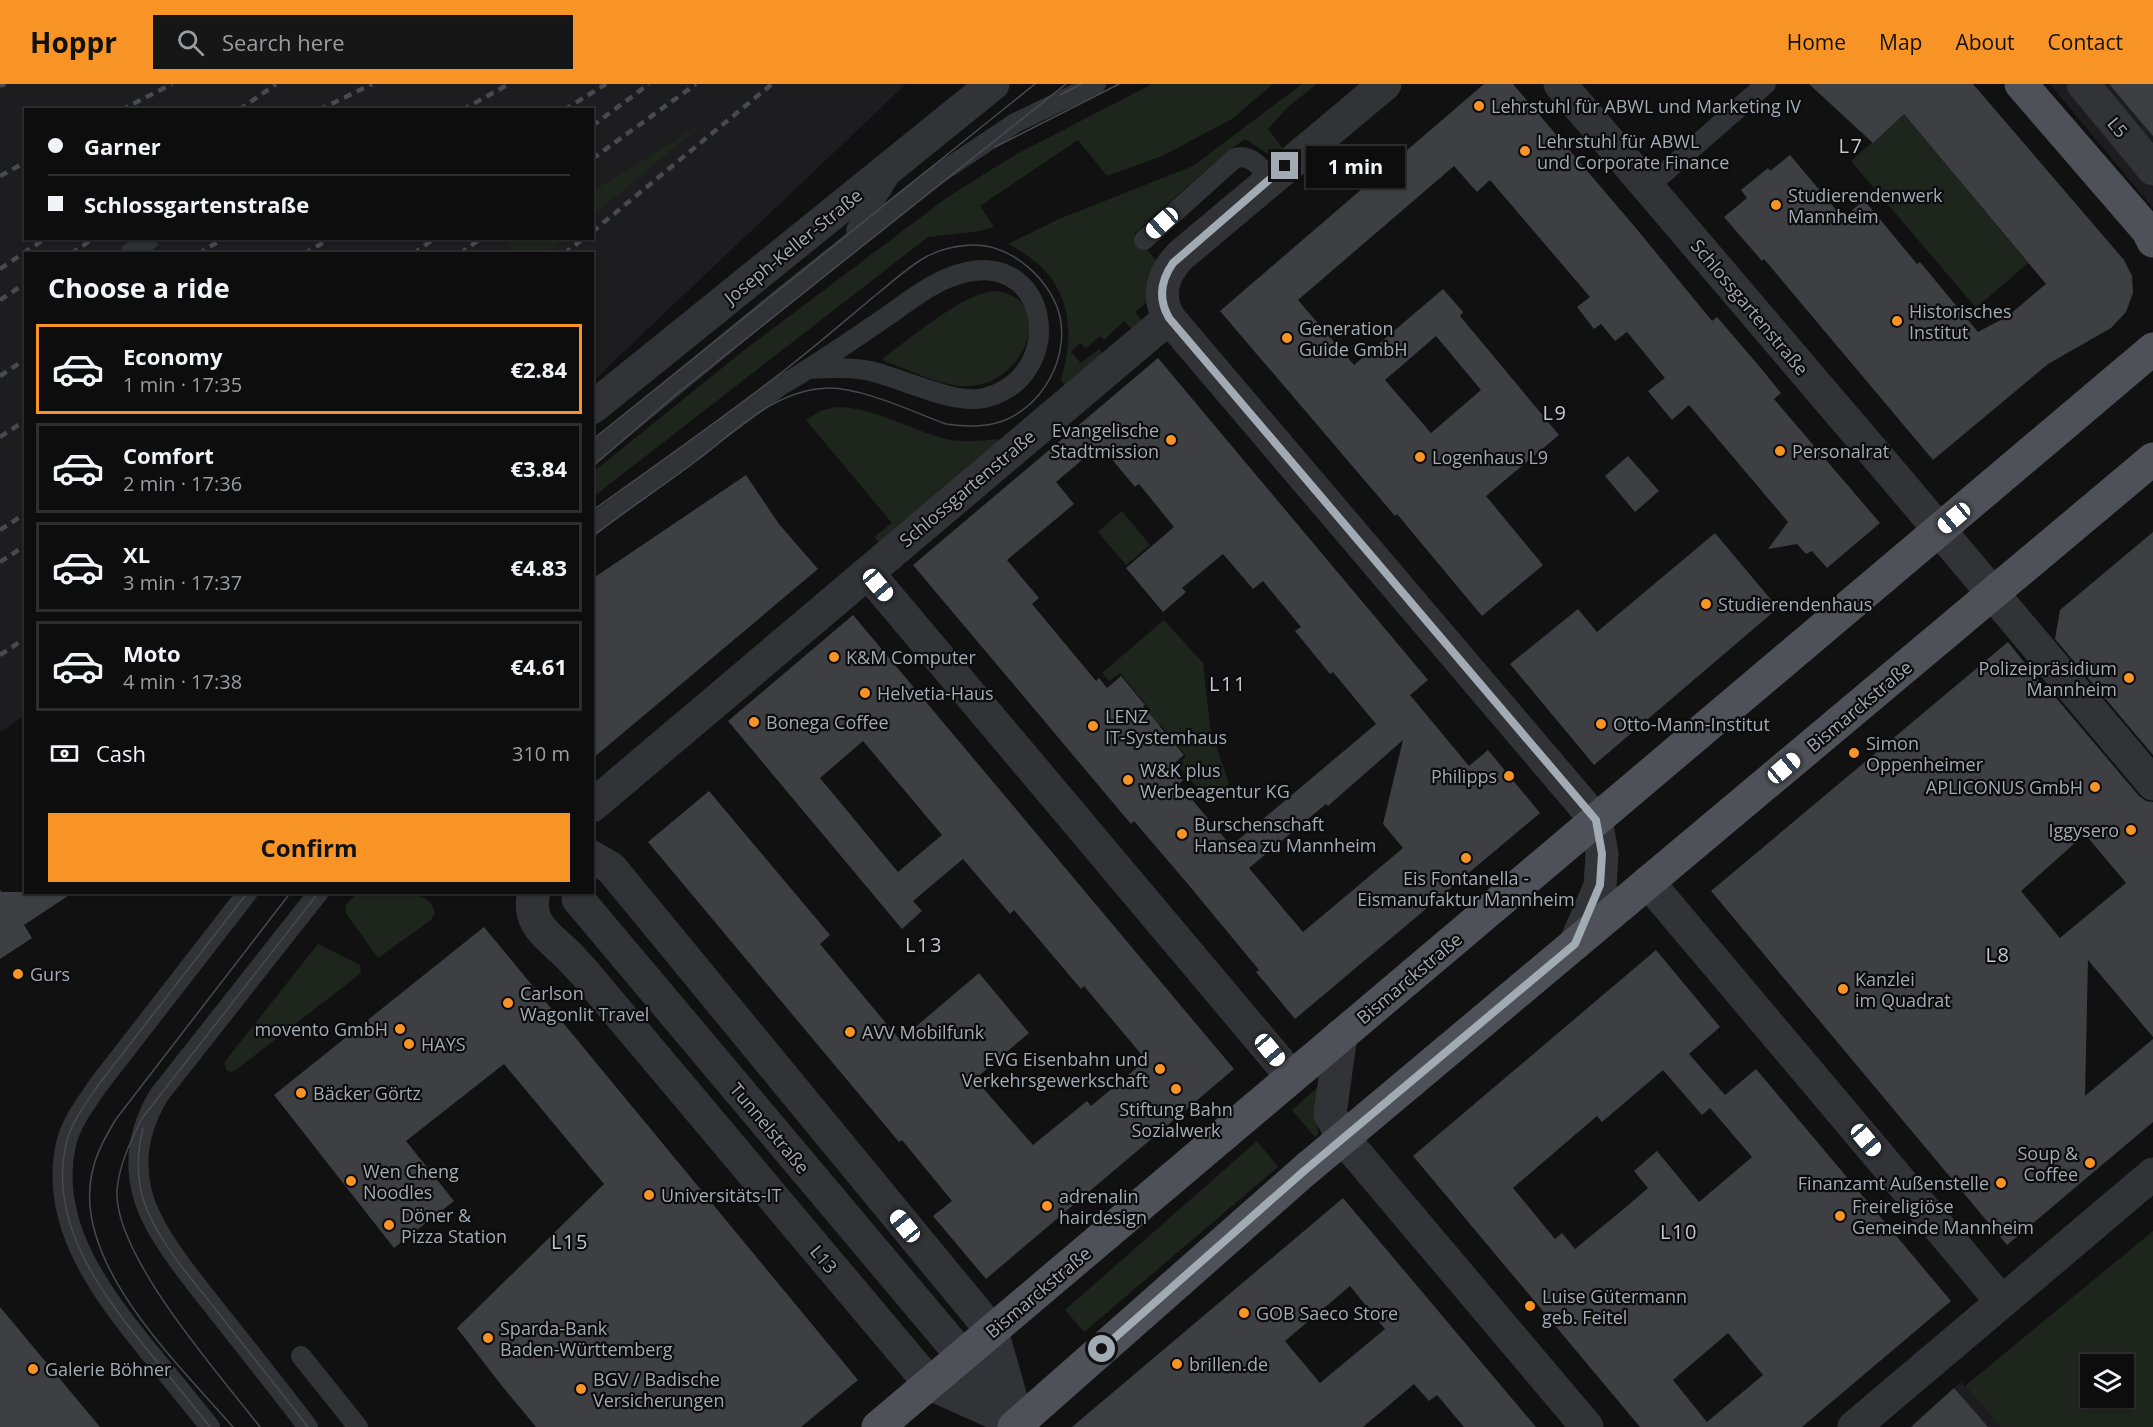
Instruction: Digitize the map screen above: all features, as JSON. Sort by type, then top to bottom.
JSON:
[{"type":"main road","points":[[2021,84],[2148,231],[2153,241]]},
{"type":"main road","name":"Bismarckstraße","points":[[878,1427],[2153,349]]},
{"type":"main road","name":"Bismarckstraße","points":[[1018,1426],[1343,1138],[2153,459]]},
{"type":"street","name":"Joseph-Keller-Straße","points":[[594,406],[993,84]]},
{"type":"street","points":[[1385,84],[1270,178],[1173,263],[1163,281],[1162,301],[1174,324],[1596,820],[1602,854],[1600,885],[1575,944]]},
{"type":"street","name":"Schlossgartenstraße","points":[[1560,84],[1940,530]]},
{"type":"street","name":"L5","points":[[2083,84],[2153,169]]},
{"type":"street","name":"Schlossgartenstraße","points":[[603,796],[868,573],[1174,324]]},
{"type":"street","points":[[1940,530],[2153,784]]},
{"type":"street","points":[[868,573],[1292,1077]]},
{"type":"street","points":[[594,858],[610,868],[992,1331],[1018,1426]]},
{"type":"street","points":[[1648,882],[2002,1302]]},
{"type":"street","name":"L13","points":[[528,896],[537,924],[545,934],[583,971],[930,1384]]},
{"type":"street","name":"Tunnelstraße","points":[[578,899],[962,1356],[1018,1426]]},
{"type":"street","points":[[1341,1035],[1330,1114],[1343,1138],[1587,1427]]},
{"type":"street","points":[[1854,1427],[2153,1174]]},
{"type":"street","points":[[930,1384],[1018,1426]]},
{"type":"lane","points":[[594,452],[846,245],[931,180],[1015,123],[1096,84]]},
{"type":"lane","points":[[1648,187],[1766,84]]},
{"type":"lane","points":[[1144,240],[1235,158],[1244,156],[1253,160],[1270,178]]},
{"type":"lane","points":[[846,245],[900,159]]},
{"type":"lane","points":[[594,524],[780,387],[812,369],[920,293],[948,278],[971,272],[989,271],[1001,274],[1018,281],[1029,291],[1036,305],[1040,322],[1038,341],[1025,371],[1011,386],[982,398],[965,399],[871,371],[843,368],[812,369]]},
{"type":"lane","points":[[210,1427],[117,1313],[99,1286],[73,1235],[64,1200],[63,1176],[66,1143],[78,1117],[99,1084],[246,894]]},
{"type":"lane","points":[[308,1427],[172,1252],[142,1194],[139,1142],[144,1122],[159,1095],[317,894]]},
{"type":"lane","points":[[301,1356],[358,1427]]},
{"type":"shaded area","points":[[0,84],[906,84],[594,380],[594,252],[24,252],[24,716],[0,732]]},
{"type":"shaded area","points":[[1152,84],[1273,84],[1232,119],[1162,156],[1107,176],[1078,140],[980,206],[994,227],[980,231],[928,237],[594,496],[594,471],[743,351],[949,196],[1015,155]]},
{"type":"shaded area","points":[[1302,84],[1317,84],[1288,107],[1268,129],[1285,151],[1276,159],[1245,139],[1223,155],[1134,234],[1159,264],[1152,298],[1135,312],[1145,324],[1135,333],[1124,321],[1104,340],[1100,336],[1086,348],[1080,343],[1071,352],[1081,363],[1099,349],[1105,357],[1068,389],[1061,380],[1068,338],[1063,301],[1055,284],[1044,269],[1008,244],[1059,219],[1193,166]]},
{"type":"shaded area","points":[[2050,84],[2153,84],[2153,208]]},
{"type":"shaded area","points":[[1904,114],[2028,263],[1976,308],[1851,161]]},
{"type":"shaded area","points":[[707,121],[594,214],[594,190]]},
{"type":"shaded area","points":[[514,240],[564,240],[547,252],[510,252],[506,245]]},
{"type":"shaded area","points":[[994,291],[1014,297],[1025,308],[1030,322],[1028,339],[1020,355],[1008,370],[991,381],[972,386],[949,384],[884,361],[883,358],[952,308],[981,294]]},
{"type":"shaded area","points":[[836,407],[877,414],[949,440],[997,439],[1002,445],[884,547],[874,537],[892,523],[806,420],[820,411]]},
{"type":"shaded area","points":[[1122,511],[1150,545],[1126,565],[1098,532]]},
{"type":"shaded area","points":[[1164,620],[1203,663],[1210,727],[1229,784],[1209,802],[1178,765],[1186,756],[1161,725],[1149,734],[1136,718],[1148,707],[1120,673],[1109,681],[1102,673]]},
{"type":"shaded area","points":[[356,894],[414,894],[431,904],[435,913],[431,920],[378,958],[346,913],[346,905]]},
{"type":"shaded area","points":[[318,944],[360,965],[361,973],[236,1070],[227,1071],[224,1063],[226,1060]]},
{"type":"shaded area","points":[[1318,1087],[1315,1109],[1318,1134],[1315,1137],[1292,1110]]},
{"type":"shaded area","points":[[1257,1141],[1278,1167],[1084,1332],[1065,1310]]},
{"type":"shaded area","points":[[2153,1231],[2153,1427],[2000,1427],[1965,1386]]},
{"type":"shaded area","points":[[1961,1382],[2000,1427],[1910,1427]]},
{"type":"building","points":[[1484,84],[1513,84],[1712,321],[1717,317],[1759,366],[1781,393],[1774,399],[1880,523],[1827,568],[1812,551],[1806,554],[1797,544],[1768,549],[1788,522],[1689,405],[1672,420],[1648,391],[1665,378],[1627,332],[1615,341],[1601,324],[1594,329],[1577,307],[1590,297],[1490,180],[1477,192],[1454,166],[1298,300],[1354,365],[1443,289],[1463,312],[1460,316],[1559,435],[1486,496],[1543,565],[1482,616],[1397,514],[1395,516],[1220,311]],"holes":[[[1436,336],[1481,390],[1431,433],[1385,380]]]},
{"type":"building","points":[[1809,84],[1973,84],[2124,260],[2132,276],[2133,293],[2126,312],[2111,328],[2048,364],[1933,460],[1764,259],[1762,261],[1724,217],[1747,198],[1741,190],[1768,168],[1770,171],[1790,155],[1843,218],[1864,200],[1917,264],[1920,262],[1978,332],[2008,316],[2046,284],[1904,114],[1873,143]]},
{"type":"building","points":[[2109,84],[2153,84],[2153,136]]},
{"type":"building","points":[[1158,358],[1428,680],[1410,695],[1469,766],[1488,750],[1540,813],[1295,1019],[1256,972],[1259,970],[1187,883],[1134,821],[1131,824],[913,565]],"holes":[[[1100,445],[1135,487],[1139,484],[1174,527],[1126,568],[1163,612],[1186,592],[1182,588],[1223,554],[1253,589],[1263,581],[1301,627],[1295,631],[1330,674],[1333,672],[1376,724],[1231,846],[1179,784],[1183,780],[1171,766],[1184,755],[1143,706],[1145,705],[1121,676],[1107,688],[1099,678],[1096,681],[1032,604],[1039,598],[1007,560],[1074,504],[1056,482]],[[1403,740],[1383,824],[1403,848],[1303,932],[1249,868],[1326,804],[1328,806]]]},
{"type":"building","points":[[1628,456],[1659,491],[1635,512],[1605,476]]},
{"type":"building","points":[[746,475],[779,524],[818,569],[594,757],[594,578]]},
{"type":"building","name":"Polizeipräsidium Mannheim","points":[[2153,532],[2153,755],[2055,639],[2060,610]]},
{"type":"building","points":[[1715,533],[1778,608],[1594,765],[1510,664],[1578,609],[1597,632]]},
{"type":"building","points":[[853,615],[1234,1069],[986,1279],[933,1216],[952,1201],[902,1140],[899,1142],[648,842],[709,791],[830,935],[820,944],[900,1040],[979,973],[1029,1033],[975,1079],[1033,1145],[1087,1101],[1091,1106],[1146,1060],[1084,986],[1081,989],[1014,910],[1010,914],[963,859],[913,901],[922,911],[902,929],[728,721]],"holes":[[[863,741],[942,835],[898,872],[820,778]]]},
{"type":"building","points":[[2008,642],[2046,690],[2046,686],[2139,796],[2146,801],[2153,802],[2153,1037],[2088,960],[2085,1096],[2153,1039],[2153,1122],[2007,1245],[1711,891]],"holes":[[[2085,834],[2126,883],[2060,938],[2021,891]]]},
{"type":"building","points":[[0,890],[2,892],[24,892],[24,894],[71,894],[24,925],[32,938],[0,959]]},
{"type":"building","points":[[484,927],[858,1380],[801,1427],[536,1427],[502,1386],[457,1328],[604,1184],[504,1064],[406,1141],[454,1201],[394,1248],[274,1095]]},
{"type":"building","points":[[1656,950],[1720,1027],[1689,1054],[1725,1095],[1756,1069],[1951,1301],[1802,1427],[1640,1427],[1413,1156]],"holes":[[[1663,1070],[1702,1115],[1710,1108],[1752,1157],[1699,1202],[1657,1151],[1634,1171],[1648,1188],[1626,1207],[1575,1249],[1562,1233],[1555,1239],[1513,1188],[1597,1116],[1602,1122]],[[1728,1333],[1763,1375],[1707,1422],[1673,1380]]]},
{"type":"building","points":[[1343,1198],[1536,1427],[1464,1427],[1437,1395],[1429,1401],[1414,1384],[1363,1427],[1072,1427]],"holes":[[[1350,1286],[1385,1329],[1320,1383],[1285,1341]]]},
{"type":"building","points":[[0,1307],[100,1427],[0,1427]]},
{"type":"building","points":[[1954,1388],[1988,1427],[1911,1427]]},
{"type":"tunnel","points":[[136,240],[144,252]]},
{"type":"tram line","points":[[594,438],[1035,84]]},
{"type":"tram line","points":[[594,465],[674,396],[1066,84]]},
{"type":"tram line","points":[[1060,95],[1081,84]]},
{"type":"tram line","points":[[995,147],[1119,84]]},
{"type":"tram line","points":[[594,510],[762,387],[900,275],[929,255],[946,249],[971,245],[1000,250],[1014,257],[1039,277],[1055,303],[1060,317],[1062,335],[1060,353],[1054,370],[1034,401],[1004,421],[976,426],[946,424],[857,392],[829,388],[809,390],[791,396],[757,414],[594,535]]},
{"type":"tram line","points":[[210,1427],[131,1330],[97,1282],[72,1230],[65,1202],[62,1174],[66,1144],[75,1120],[99,1084],[246,894]]},
{"type":"tram line","points":[[233,1427],[159,1343],[134,1310],[113,1276],[98,1242],[90,1207],[92,1173],[105,1138],[116,1119],[289,894]]},
{"type":"tram line","points":[[260,1427],[196,1346],[150,1280],[132,1247],[120,1217],[117,1190],[126,1152],[143,1117],[317,894]]},
{"type":"tram line","points":[[143,1128],[139,1160],[140,1183],[153,1223],[184,1270],[308,1427]]},
{"type":"railway","points":[[0,86],[5,84]]},
{"type":"railway","points":[[125,108],[172,84]]},
{"type":"railway","points":[[242,108],[276,84]]},
{"type":"railway","points":[[323,108],[372,84]]},
{"type":"railway","points":[[466,108],[509,84]]},
{"type":"railway","points":[[567,108],[606,84]]},
{"type":"railway","points":[[594,125],[649,84]]},
{"type":"railway","points":[[594,158],[696,84]]},
{"type":"railway","points":[[594,230],[772,84]]},
{"type":"railway","points":[[0,176],[24,163]]},
{"type":"railway","points":[[25,252],[43,240]]},
{"type":"railway","points":[[74,252],[91,240]]},
{"type":"railway","points":[[201,252],[221,240]]},
{"type":"railway","points":[[307,252],[328,240]]},
{"type":"railway","points":[[416,252],[432,240]]},
{"type":"railway","points":[[463,252],[478,240]]},
{"type":"railway","points":[[566,252],[582,240]]},
{"type":"railway","points":[[0,269],[24,253]]},
{"type":"railway","points":[[0,300],[24,284]]},
{"type":"railway","points":[[0,376],[24,360]]},
{"type":"railway","points":[[0,437],[24,421]]},
{"type":"railway","points":[[0,530],[24,514]]},
{"type":"railway","points":[[0,562],[24,546]]},
{"type":"railway","points":[[0,655],[24,639]]},
{"type":"place","name":"Lehrstuhl für ABWL und Marketing IV","points":[[1479,106]]},
{"type":"place","name":"Lehrstuhl für ABWL und Corporate Finance","points":[[1525,151]]},
{"type":"place","name":"Studierendenwerk Mannheim","points":[[1776,205]]},
{"type":"place","name":"Historisches Institut","points":[[1897,321]]},
{"type":"place","name":"Generation Guide GmbH","points":[[1287,338]]},
{"type":"place","name":"Evangelische Stadtmission","points":[[1171,440]]},
{"type":"place","name":"Personalrat","points":[[1780,451]]},
{"type":"place","name":"Logenhaus L9","points":[[1420,457]]},
{"type":"place","name":"Studierendenhaus","points":[[1706,604]]},
{"type":"place","name":"K&M Computer","points":[[834,657]]},
{"type":"place","name":"Polizeipräsidium Mannheim","points":[[2129,678]]},
{"type":"place","name":"Helvetia-Haus","points":[[865,693]]},
{"type":"place","name":"Bonega Coffee","points":[[754,722]]},
{"type":"place","name":"Otto-Mann-Institut","points":[[1601,724]]},
{"type":"place","name":"LENZ IT-Systemhaus","points":[[1093,726]]},
{"type":"place","name":"Simon Oppenheimer","points":[[1854,753]]},
{"type":"place","name":"Philipps","points":[[1509,776]]},
{"type":"place","name":"W&K plus Werbeagentur KG","points":[[1128,780]]},
{"type":"place","name":"APLICONUS GmbH","points":[[2095,787]]},
{"type":"place","name":"Iggysero","points":[[2131,830]]},
{"type":"place","name":"Burschenschaft Hansea zu Mannheim","points":[[1182,834]]},
{"type":"place","name":"Eis Fontanella - Eismanufaktur Mannheim","points":[[1466,858]]},
{"type":"place","name":"Gurs","points":[[18,974]]},
{"type":"place","name":"Kanzlei im Quadrat","points":[[1843,989]]},
{"type":"place","name":"Carlson Wagonlit Travel","points":[[508,1003]]},
{"type":"place","name":"movento GmbH","points":[[400,1029]]},
{"type":"place","name":"AVV Mobilfunk","points":[[850,1032]]},
{"type":"place","name":"HAYS","points":[[409,1044]]},
{"type":"place","name":"EVG Eisenbahn und Verkehrsgewerkschaft","points":[[1160,1069]]},
{"type":"place","name":"Stiftung Bahn Sozialwerk","points":[[1176,1089]]},
{"type":"place","name":"Bäcker Görtz","points":[[301,1093]]},
{"type":"place","name":"Soup & Coffee","points":[[2090,1163]]},
{"type":"place","name":"Wen Cheng Noodles","points":[[351,1181]]},
{"type":"place","name":"Finanzamt Außenstelle","points":[[2001,1183]]},
{"type":"place","name":"Universitäts-IT","points":[[649,1195]]},
{"type":"place","name":"adrenalin hairdesign","points":[[1047,1206]]},
{"type":"place","name":"Freireligiöse Gemeinde Mannheim","points":[[1840,1216]]},
{"type":"place","name":"Döner & Pizza Station","points":[[389,1225]]},
{"type":"place","name":"Luise Gütermann geb. Feitel","points":[[1530,1306]]},
{"type":"place","name":"GOB Saeco Store","points":[[1244,1313]]},
{"type":"place","name":"Sparda-Bank Baden-Württemberg","points":[[488,1338]]},
{"type":"place","name":"brillen.de","points":[[1177,1364]]},
{"type":"place","name":"Galerie Böhner","points":[[33,1369]]},
{"type":"place","name":"BGV / Badische Versicherungen","points":[[581,1389]]},
{"type":"district","name":"L7","points":[[1851,145]]},
{"type":"district","name":"L9","points":[[1555,412]]},
{"type":"district","name":"L11","points":[[1228,683]]},
{"type":"district","name":"L13","points":[[924,944]]},
{"type":"district","name":"L8","points":[[1998,954]]},
{"type":"district","name":"L10","points":[[1679,1231]]},
{"type":"district","name":"L15","points":[[570,1241]]},
{"type":"route","points":[[1102,1349],[1304,1171],[1575,944],[1600,885],[1602,854],[1596,820],[1164,310],[1163,281],[1173,263],[1285,166]]}]
